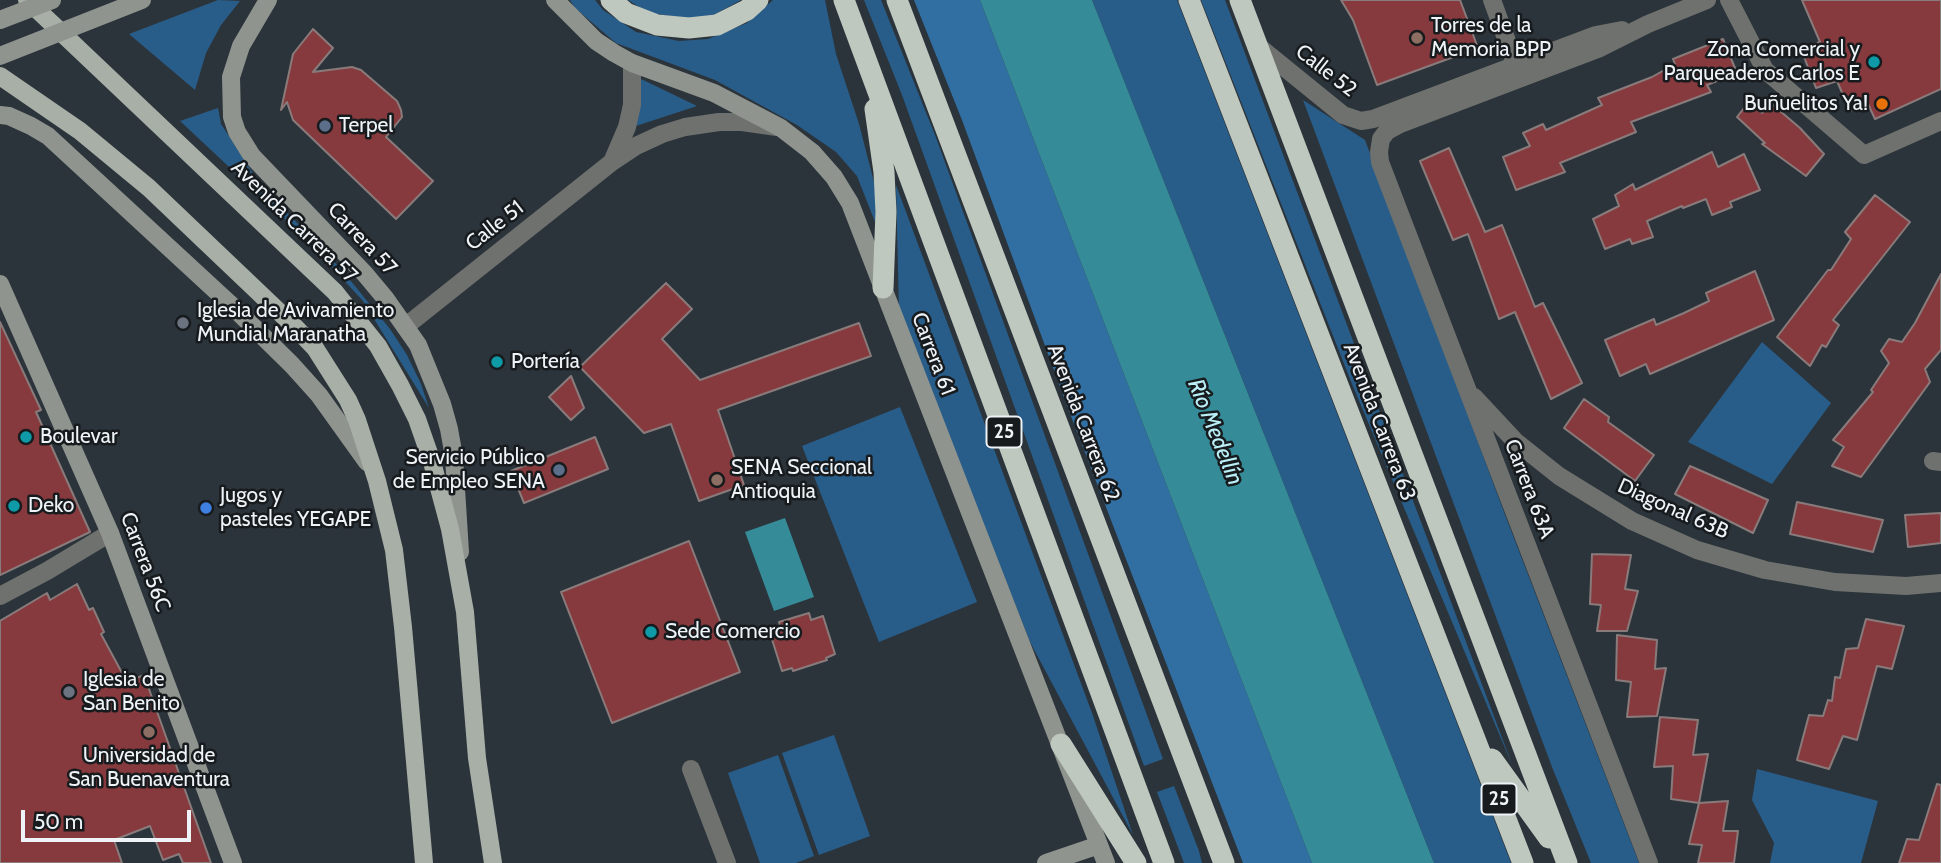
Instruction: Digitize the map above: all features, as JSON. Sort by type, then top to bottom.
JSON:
[{"type":"highway","points":[[611,0],[626,13],[657,25],[689,28],[717,25],[747,10],[758,0]]},
{"type":"highway","name":"25","points":[[844,0],[1164,863]]},
{"type":"highway","name":"Avenida Carrera 62","points":[[897,0],[1224,863]]},
{"type":"highway","name":"Avenida Carrera 63","points":[[1189,0],[1475,734],[1522,863]]},
{"type":"highway","name":"Avenida Carrera 63","points":[[1240,0],[1567,863]]},
{"type":"highway","points":[[866,59],[884,172],[886,212],[883,288]]},
{"type":"highway","points":[[1475,734],[1567,863]]},
{"type":"highway","points":[[1061,744],[1136,863]]},
{"type":"highway","points":[[1211,829],[1217,863]]},
{"type":"main road","name":"Avenida Carrera 57","points":[[27,0],[311,267],[359,319],[378,346],[417,419],[442,496],[465,612],[477,758],[493,863]]},
{"type":"main road","points":[[0,76],[80,131],[118,162],[295,327],[315,348],[348,400],[377,481],[398,582],[424,863]]},
{"type":"street","points":[[0,20],[52,0]]},
{"type":"street","points":[[0,56],[142,0]]},
{"type":"street","name":"Carrera 57","points":[[268,0],[241,46],[231,77],[232,117],[237,132],[252,156],[365,274],[406,326],[428,366],[449,429],[454,457],[465,612]]},
{"type":"street","name":"Carrera 61","points":[[555,0],[596,41],[632,63],[715,93],[781,128],[812,152],[834,177],[850,203],[1106,863]]},
{"type":"street","points":[[1492,0],[1518,72]]},
{"type":"street","name":"Calle 52","points":[[1387,131],[1596,35],[1648,24],[1707,0]]},
{"type":"street","points":[[1730,0],[1765,70],[1864,155],[1941,121]]},
{"type":"street","name":"Calle 52","points":[[1258,46],[1343,115],[1361,121],[1518,72]]},
{"type":"street","name":"Calle 51","points":[[612,162],[627,127],[632,105],[632,63]]},
{"type":"street","points":[[0,115],[31,125],[48,136],[264,337],[338,419],[377,481]]},
{"type":"street","name":"Calle 51","points":[[406,326],[612,162],[653,138],[685,127],[719,122],[742,122],[781,128]]},
{"type":"street","name":"Carrera 63A","points":[[1387,131],[1381,139],[1380,162],[1649,863]]},
{"type":"street","name":"Carrera 56C","points":[[0,284],[110,533],[233,863]]},
{"type":"street","name":"Diagonal 63B","points":[[1467,390],[1515,441],[1559,476],[1632,521],[1697,550],[1765,570],[1835,582],[1906,586],[1941,583]]},
{"type":"street","points":[[0,596],[110,533]]},
{"type":"street","points":[[691,769],[727,863]]},
{"type":"street","points":[[1046,863],[1099,845]]},
{"type":"shaded area","points":[[218,0],[240,1],[221,25],[206,53],[195,90],[129,34]]},
{"type":"shaded area","points":[[570,0],[595,0],[603,10],[636,32],[679,41],[708,39],[747,23],[773,0],[825,0],[836,54],[859,124],[875,186],[879,232],[857,176],[836,152],[797,125],[715,80],[616,43],[575,8]]},
{"type":"shaded area","points":[[628,0],[741,0],[710,17],[685,18],[649,13]]},
{"type":"shaded area","points":[[864,0],[881,0],[935,135],[1163,759],[1144,766],[902,95]]},
{"type":"shaded area","points":[[914,0],[980,0],[1312,863],[1243,863],[1069,411],[962,120]]},
{"type":"shaded area","points":[[1092,0],[1177,0],[1511,863],[1434,863]]},
{"type":"shaded area","points":[[1201,0],[1225,0],[1513,767],[1352,384]]},
{"type":"shaded area","points":[[641,79],[697,106],[636,126]]},
{"type":"shaded area","points":[[1303,100],[1365,140],[1639,863],[1591,863],[1552,767]]},
{"type":"shaded area","points":[[218,108],[221,124],[260,184],[341,269],[390,329],[407,355],[429,408],[363,301],[305,238],[180,121]]},
{"type":"shaded area","points":[[896,185],[1092,713],[1133,835],[1030,642],[899,311]]},
{"type":"shaded area","points":[[1762,342],[1831,403],[1772,484],[1688,442]]},
{"type":"shaded area","points":[[900,407],[977,602],[879,642],[802,446]]},
{"type":"shaded area","points":[[834,735],[870,836],[819,855],[782,753]]},
{"type":"shaded area","points":[[778,755],[814,856],[796,863],[760,863],[728,773]]},
{"type":"shaded area","points":[[1757,769],[1878,801],[1861,863],[1770,863],[1774,843],[1752,800]]},
{"type":"shaded area","points":[[1174,786],[1202,863],[1184,863],[1157,792]]},
{"type":"water","name":"Río Medellín","points":[[980,0],[1092,0],[1434,863],[1312,863]]},
{"type":"water","points":[[785,518],[814,597],[774,611],[745,532]]},
{"type":"building","name":"Torres de la Memoria BPP","points":[[1341,0],[1460,0],[1478,48],[1377,85],[1353,20]]},
{"type":"building","name":"Zona Comercial y Parqueaderos Carlos E","points":[[1802,0],[1941,0],[1941,89],[1875,119],[1868,104],[1850,111],[1837,81],[1816,88],[1801,49],[1820,42]]},
{"type":"building","name":"Terpel","points":[[313,29],[333,48],[313,72],[352,67],[361,70],[397,101],[402,117],[386,137],[433,181],[396,219],[293,120],[287,102],[281,110],[293,54]]},
{"type":"building","points":[[1723,39],[1737,73],[1707,85],[1711,92],[1631,122],[1636,132],[1560,163],[1565,172],[1516,190],[1503,157],[1530,146],[1523,133],[1543,124],[1546,130],[1602,105],[1598,98],[1652,77],[1675,64],[1673,59]]},
{"type":"building","points":[[1748,103],[1762,113],[1773,105],[1800,128],[1824,154],[1806,176],[1762,144],[1765,143],[1737,117]]},
{"type":"building","points":[[1449,148],[1485,232],[1502,225],[1535,307],[1543,303],[1582,383],[1551,399],[1515,312],[1499,319],[1468,234],[1453,240],[1420,161]]},
{"type":"building","points":[[1712,152],[1718,167],[1744,154],[1760,190],[1730,202],[1732,207],[1712,215],[1706,199],[1683,208],[1682,206],[1647,221],[1653,237],[1632,244],[1630,239],[1605,249],[1593,219],[1619,206],[1615,195],[1633,184],[1635,190]]},
{"type":"building","points":[[1875,195],[1910,222],[1833,320],[1839,325],[1826,347],[1822,345],[1810,366],[1777,337],[1828,270],[1831,270],[1851,239],[1845,232]]},
{"type":"building","points":[[1755,271],[1774,320],[1650,374],[1646,364],[1620,376],[1605,340],[1654,319],[1656,325],[1684,313],[1709,301],[1706,293]]},
{"type":"building","points":[[1941,274],[1941,350],[1925,369],[1930,382],[1861,477],[1832,466],[1844,447],[1833,440],[1873,392],[1871,390],[1889,363],[1881,351],[1889,339],[1902,342]]},
{"type":"building","points":[[666,283],[692,309],[662,339],[700,380],[859,323],[871,356],[718,410],[744,485],[699,501],[671,424],[644,433],[580,367]]},
{"type":"building","points":[[0,322],[41,410],[36,412],[90,532],[0,575]]},
{"type":"building","points":[[571,376],[584,408],[571,420],[549,397]]},
{"type":"building","points":[[1584,399],[1609,417],[1608,422],[1654,455],[1635,481],[1564,428]]},
{"type":"building","name":"Servicio Público de Empleo SENA","points":[[595,437],[608,469],[524,503],[511,471]]},
{"type":"building","points":[[1690,466],[1768,500],[1753,533],[1675,494]]},
{"type":"building","points":[[1797,502],[1883,520],[1873,552],[1790,534]]},
{"type":"building","points":[[1941,513],[1941,543],[1908,547],[1905,515]]},
{"type":"building","name":"Sede Comercio","points":[[689,541],[740,672],[612,723],[561,592]]},
{"type":"building","points":[[1592,554],[1631,555],[1625,589],[1638,591],[1627,631],[1597,631],[1601,605],[1590,604]]},
{"type":"building","points":[[77,584],[89,610],[93,608],[104,632],[101,634],[127,682],[144,675],[211,863],[183,863],[179,854],[163,860],[150,826],[114,840],[122,863],[0,863],[0,621],[47,593],[50,600]]},
{"type":"building","points":[[809,613],[811,620],[823,616],[835,654],[826,658],[827,660],[793,671],[792,668],[782,671],[770,633],[781,629],[779,622]]},
{"type":"building","points":[[1866,619],[1904,626],[1892,669],[1877,666],[1857,740],[1843,736],[1829,769],[1797,760],[1809,715],[1823,716],[1828,700],[1832,701],[1835,677],[1840,678],[1846,649],[1858,648]]},
{"type":"building","points":[[1617,635],[1657,640],[1655,669],[1666,668],[1657,716],[1627,717],[1631,682],[1616,680]]},
{"type":"building","points":[[1660,717],[1698,720],[1693,755],[1708,754],[1699,803],[1671,799],[1673,766],[1654,767]]},
{"type":"building","points":[[1937,784],[1941,785],[1941,863],[1899,863],[1907,839],[1919,840]]},
{"type":"building","points":[[1728,801],[1723,831],[1738,831],[1734,863],[1698,863],[1702,845],[1689,844],[1699,803]]},
{"type":"place","name":"Torres de la Memoria BPP","points":[[1417,38]]},
{"type":"place","name":"Zona Comercial y Parqueaderos Carlos E","points":[[1874,62]]},
{"type":"place","name":"Buñuelitos Ya!","points":[[1882,104]]},
{"type":"place","name":"Terpel","points":[[325,126]]},
{"type":"place","name":"Iglesia de Avivamiento Mundial Maranatha","points":[[183,323]]},
{"type":"place","name":"Portería","points":[[497,362]]},
{"type":"place","name":"Boulevar","points":[[26,437]]},
{"type":"place","name":"Servicio Público de Empleo SENA","points":[[559,470]]},
{"type":"place","name":"SENA Seccional Antioquia","points":[[717,480]]},
{"type":"place","name":"Deko","points":[[14,506]]},
{"type":"place","name":"Jugos y pasteles YEGAPE","points":[[206,508]]},
{"type":"place","name":"Sede Comercio","points":[[651,632]]},
{"type":"place","name":"Iglesia de San Benito","points":[[69,692]]},
{"type":"place","name":"Universidad de San Buenaventura","points":[[149,732]]}]
